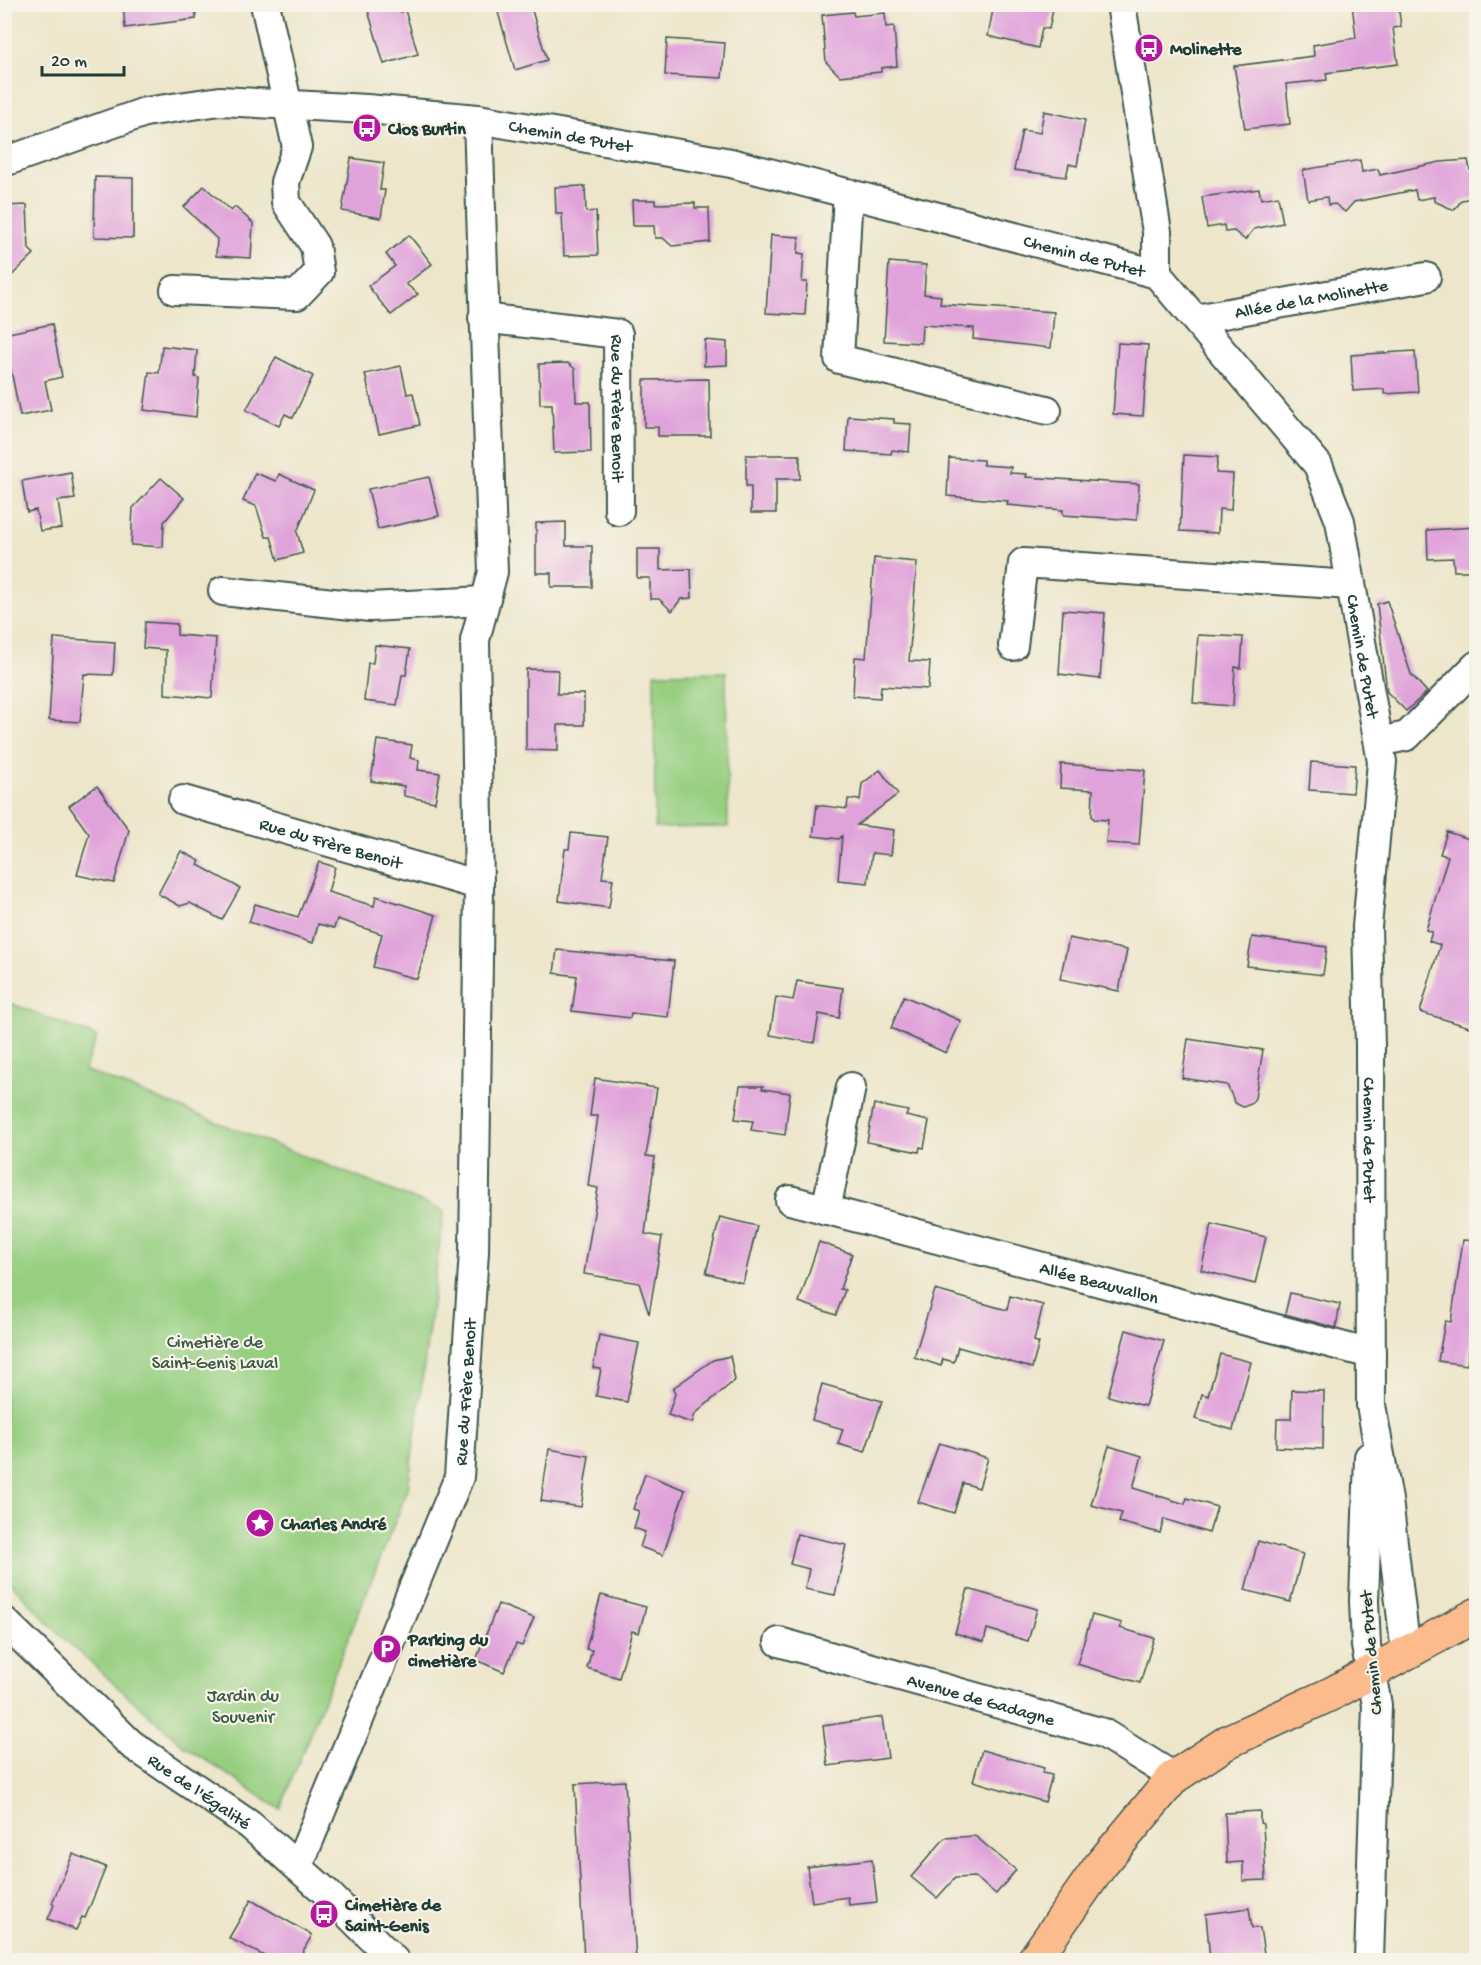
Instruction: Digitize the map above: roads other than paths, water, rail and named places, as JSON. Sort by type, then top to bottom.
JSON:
[{"type":"main road","points":[[1034,1960],[1100,1866],[1174,1777],[1229,1741],[1304,1708],[1476,1615]]},
{"type":"street","points":[[175,290],[297,295],[319,272],[315,246],[286,202],[285,182],[297,147],[265,4]]},
{"type":"street","points":[[1121,4],[1157,231],[1157,273]]},
{"type":"street","name":"Chemin de Putet","points":[[4,162],[145,112],[220,101],[289,104],[478,119],[731,163],[1157,273],[1318,465],[1340,521],[1382,762],[1367,927],[1372,1418],[1364,1568],[1366,1646],[1377,1705],[1369,1960]]},
{"type":"street","name":"Rue du Frère Benoit","points":[[298,1867],[459,1477],[474,1252],[479,885],[475,640],[492,572],[478,119]]},
{"type":"street","points":[[848,193],[839,359],[1047,410]]},
{"type":"street","name":"Allée de la Molinette","points":[[1196,319],[1426,277]]},
{"type":"street","name":"Rue du Frère Benoit","points":[[483,318],[618,334],[619,511]]},
{"type":"street","points":[[1013,646],[1023,563],[1351,585]]},
{"type":"street","points":[[223,591],[370,607],[484,601]]},
{"type":"street","points":[[1379,742],[1407,736],[1476,666]]},
{"type":"street","name":"Rue du Frère Benoit","points":[[183,800],[479,885]]},
{"type":"street","points":[[826,1210],[851,1088]]},
{"type":"street","name":"Allée Beauvallon","points":[[790,1200],[1371,1354]]},
{"type":"street","name":"Chemin de Putet","points":[[1372,1418],[1388,1500],[1406,1653]]},
{"type":"street","name":"Rue de l'Égalité","points":[[4,1621],[131,1744],[250,1825],[298,1867],[394,1960]]},
{"type":"street","name":"Avenue de Gadagne","points":[[779,1642],[1103,1733],[1174,1777]]},
{"type":"place","name":"Molinette","points":[[1149,48]]},
{"type":"place","name":"Clos Burtin","points":[[367,128]]},
{"type":"place","name":"Charles André","points":[[260,1523]]},
{"type":"place","name":"Parking du cimetière","points":[[387,1649]]},
{"type":"place","name":"Cimetière de Saint-Genis","points":[[324,1914]]},
{"type":"park label","name":"Cimetière de Saint-Genis Laval","points":[[215,1351]]},
{"type":"park label","name":"Jardin du Souvenir","points":[[243,1705]]}]
